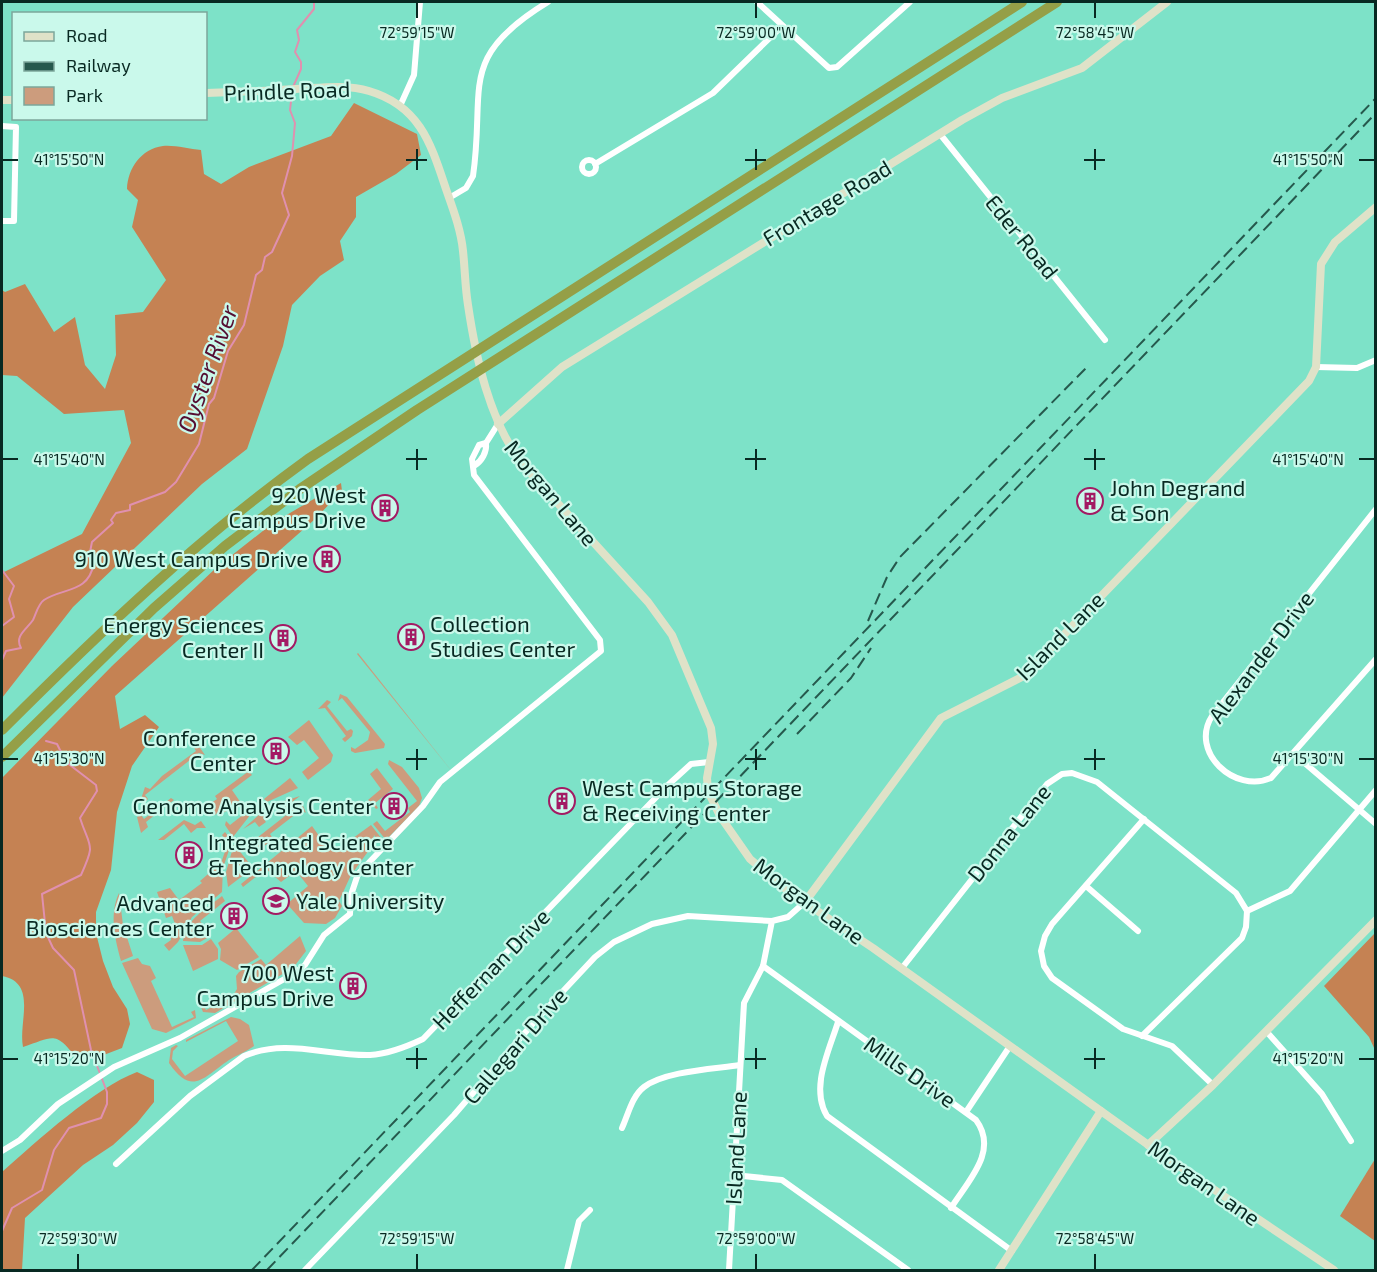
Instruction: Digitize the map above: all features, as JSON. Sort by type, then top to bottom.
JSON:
[{"type":"highway","points":[[2,730],[162,575],[234,515],[308,459],[1022,2]]},
{"type":"highway","points":[[2,757],[171,592],[243,532],[309,482],[417,410],[1057,2]]},
{"type":"street","points":[[400,106],[414,75],[420,2]]},
{"type":"street","points":[[449,198],[466,188],[473,176],[478,80],[484,59],[513,28],[548,2]]},
{"type":"street","points":[[757,2],[823,65],[829,68],[837,67],[910,2]]},
{"type":"street","name":"Frontage Road","points":[[498,424],[562,368],[1002,98],[1082,68],[1167,2]]},
{"type":"street","points":[[595,164],[713,93],[782,26]]},
{"type":"street","name":"Prindle Road","points":[[207,93],[362,89],[400,106]]},
{"type":"street","name":"Morgan Lane","points":[[400,106],[426,133],[449,198],[463,249],[472,326],[498,424],[520,464],[665,623],[710,723],[713,737],[708,791],[737,843],[760,868],[805,902],[902,968],[1148,1145],[1334,1270]]},
{"type":"street","points":[[2,126],[16,127],[14,221],[2,221]]},
{"type":"street","name":"Eder Road","points":[[940,134],[1105,340]]},
{"type":"street","points":[[1376,207],[1335,243],[1321,264],[1316,367],[1357,368],[1376,360]]},
{"type":"street","name":"Island Lane","points":[[729,1270],[744,1003],[763,966],[772,921],[788,917],[805,902],[941,718],[1024,676],[1309,381],[1316,367]]},
{"type":"street","points":[[2,1151],[20,1140],[58,1104],[103,1073],[232,1010],[300,969],[324,935],[350,914],[351,895],[358,874],[423,806],[440,782],[601,651],[600,640],[474,475],[473,455],[479,445],[486,443],[498,424]]},
{"type":"street","name":"Alexander Drive","points":[[1376,509],[1207,725],[1206,741],[1213,760],[1225,772],[1244,782],[1257,783],[1271,778],[1376,658]]},
{"type":"street","points":[[1294,754],[1376,824]]},
{"type":"street","name":"Heffernan Drive","points":[[116,1164],[190,1096],[254,1051],[291,1047],[370,1055],[406,1048],[423,1039],[680,774],[691,764],[710,762]]},
{"type":"street","name":"Donna Lane","points":[[902,968],[1053,778],[1072,773],[1088,777],[1144,819],[1236,893],[1247,911]]},
{"type":"street","points":[[1142,1036],[1242,938],[1246,927],[1247,911],[1290,891],[1376,790]]},
{"type":"street","points":[[1144,819],[1045,936],[1041,951],[1044,966],[1052,978],[1123,1029],[1172,1046],[1181,1052],[1213,1084]]},
{"type":"street","points":[[1086,886],[1138,931]]},
{"type":"street","name":"Callegari Drive","points":[[305,1270],[449,1120],[543,1012],[595,957],[614,942],[652,924],[688,916],[772,921]]},
{"type":"street","points":[[1148,1145],[1213,1084],[1376,920]]},
{"type":"street","name":"Mills Drive","points":[[763,966],[976,1120],[983,1131],[985,1150],[981,1162],[951,1208]]},
{"type":"street","points":[[838,1022],[819,1088],[820,1101],[827,1116],[1012,1251]]},
{"type":"street","points":[[1266,1031],[1322,1094],[1351,1142]]},
{"type":"street","points":[[966,1112],[1010,1046]]},
{"type":"street","points":[[622,1128],[636,1096],[644,1087],[661,1078],[740,1065]]},
{"type":"street","points":[[999,1270],[1101,1111]]},
{"type":"street","points":[[734,1175],[782,1180],[908,1270]]},
{"type":"street","points":[[567,1270],[579,1221],[590,1210]]},
{"type":"green space","points":[[358,653],[454,774],[357,654]]},
{"type":"green space","points":[[340,694],[347,697],[385,744],[384,748],[355,753],[351,751],[351,747],[355,749],[368,740],[370,732],[342,698],[338,701]]},
{"type":"green space","points":[[327,700],[331,702],[327,706],[347,731],[351,729],[353,731],[352,736],[345,742],[342,739],[346,736],[325,708],[318,709]]},
{"type":"green space","points":[[309,720],[333,755],[331,762],[308,780],[302,772],[319,758],[304,740],[297,745],[288,737]]},
{"type":"green space","points":[[198,745],[205,755],[199,753],[145,795],[148,799],[144,803],[140,802],[145,787],[150,789],[162,776],[196,751],[193,746]]},
{"type":"green space","points":[[389,760],[402,767],[419,788],[422,798],[419,806],[386,840],[373,824],[377,821],[385,831],[410,812],[408,808],[417,801],[388,764]]},
{"type":"green space","points":[[377,768],[393,789],[375,803],[378,808],[376,809],[368,800],[381,789],[370,774]]},
{"type":"green space","points":[[249,771],[252,775],[232,790],[241,803],[221,814],[222,817],[218,812],[215,815],[208,805],[217,799],[215,796]]},
{"type":"green space","points":[[290,778],[298,788],[267,802],[264,799]]},
{"type":"green space","points":[[300,796],[283,809],[279,805],[263,818],[266,822],[259,827],[255,822],[243,829],[269,806]]},
{"type":"green space","points":[[171,798],[174,800],[146,822],[148,827],[141,833],[137,817],[141,815],[144,819]]},
{"type":"green space","points":[[262,800],[264,804],[251,814],[233,837],[225,825],[226,821],[230,825]]},
{"type":"green space","points":[[299,805],[303,806],[306,813],[301,810],[270,834],[273,839],[258,851],[252,850],[250,845],[253,841]]},
{"type":"green space","points":[[184,820],[195,825],[201,821],[206,828],[197,828],[191,833],[184,824],[164,840],[158,840]]},
{"type":"green space","points":[[371,825],[382,839],[379,842],[374,835],[372,846],[351,875],[339,901],[342,906],[335,918],[326,924],[304,923],[287,904],[308,886],[296,871],[281,882],[266,869],[243,887],[241,884],[312,826],[327,847],[333,844],[338,849]]},
{"type":"green space","points":[[225,832],[232,841],[223,868],[222,892],[192,917],[178,942],[169,951],[164,945],[171,940],[171,932],[177,929],[172,916],[166,918],[157,892],[170,888],[179,900],[202,883],[200,881],[221,863],[228,843],[222,835]]},
{"type":"green space","points":[[234,844],[253,868],[228,887],[226,872]]},
{"type":"green space","points":[[119,893],[123,925],[133,956],[121,961],[114,918]]},
{"type":"green space","points":[[222,896],[225,901],[200,921],[204,926],[204,935],[209,937],[200,942],[183,941],[192,921]]},
{"type":"green space","points":[[236,928],[259,957],[237,970],[220,960],[221,949],[218,943]]},
{"type":"green space","points":[[300,936],[306,951],[293,968],[215,1013],[203,1012],[201,1007],[204,1006],[206,1010],[232,997],[237,989],[236,976],[239,972],[261,959],[266,965]]},
{"type":"green space","points":[[211,939],[218,949],[218,959],[193,971],[183,945],[202,945]]},
{"type":"green space","points":[[138,958],[142,964],[150,966],[156,978],[151,981],[172,1027],[194,1017],[191,1012],[195,1010],[196,1018],[166,1033],[152,1029],[122,963]]},
{"type":"green space","points":[[231,1017],[240,1019],[249,1025],[254,1046],[198,1081],[185,1079],[177,1073],[169,1063],[171,1048],[176,1045],[178,1046],[173,1051],[172,1059],[185,1076],[238,1041],[226,1021],[186,1042]]},
{"type":"shaded area","points":[[354,103],[417,134],[421,155],[396,174],[356,197],[356,217],[340,241],[344,260],[320,276],[292,305],[283,346],[247,449],[202,484],[73,607],[2,698],[2,573],[82,534],[131,443],[124,410],[64,414],[17,376],[2,375],[2,290],[5,292],[25,284],[54,332],[75,317],[85,365],[105,389],[116,355],[115,315],[143,312],[166,280],[132,227],[138,200],[127,189],[128,181],[133,167],[142,155],[163,146],[201,150],[204,174],[221,184],[249,167],[331,136]]},
{"type":"shaded area","points":[[341,483],[342,491],[314,520],[115,696],[120,729],[145,715],[159,727],[132,766],[117,812],[111,870],[96,912],[96,933],[103,961],[113,987],[127,1009],[130,1024],[122,1048],[101,1056],[91,1053],[77,1059],[64,1043],[53,1038],[23,1047],[23,995],[20,987],[13,980],[2,976],[2,778],[112,666],[217,567],[273,523]]},
{"type":"shaded area","points":[[1375,933],[1375,1050],[1369,1037],[1324,986]]},
{"type":"shaded area","points":[[137,1072],[154,1080],[154,1102],[137,1123],[113,1145],[83,1165],[25,1218],[22,1270],[2,1270],[2,1172],[85,1102]]},
{"type":"shaded area","points":[[1375,1159],[1375,1241],[1340,1216]]},
{"type":"waterway","name":"Oyster River","points":[[293,87],[301,69],[301,62],[295,52],[299,40],[297,30],[314,9],[314,2]]},
{"type":"waterway","name":"Oyster River","points":[[2,660],[6,651],[21,648],[20,636],[33,620],[42,602],[81,585],[86,580],[94,563],[89,557],[92,542],[113,523],[111,520],[116,513],[130,510],[130,505],[165,492],[176,482],[199,444],[209,404],[214,398],[228,351],[244,325],[256,275],[262,270],[265,257],[272,252],[289,215],[282,193],[292,156],[295,123],[290,110],[292,93]]},
{"type":"waterway","points":[[2,570],[14,586],[9,599],[14,617],[2,626]]},
{"type":"waterway","name":"Oyster River","points":[[2,1231],[12,1208],[42,1190],[54,1150],[69,1128],[101,1118],[107,1104],[107,1092],[91,1050],[74,970],[53,948],[46,933],[42,894],[81,875],[89,857],[90,846],[80,818],[97,791],[96,785],[66,762],[57,744],[46,741]]},
{"type":"railway","points":[[252,1270],[1376,98]]},
{"type":"railway","points":[[267,1270],[1376,113]]},
{"type":"railway","points":[[868,621],[887,577],[900,557],[1087,367]]},
{"type":"railway","points":[[797,734],[851,678],[871,648]]},
{"type":"place","name":"John Degrand & Son","points":[[1090,501]]},
{"type":"place","name":"920 West Campus Drive","points":[[385,508]]},
{"type":"place","name":"910 West Campus Drive","points":[[327,559]]},
{"type":"place","name":"Collection Studies Center","points":[[411,637]]},
{"type":"place","name":"Energy Sciences Center II","points":[[283,638]]},
{"type":"place","name":"Conference Center","points":[[276,751]]},
{"type":"place","name":"West Campus Storage & Receiving Center","points":[[562,801]]},
{"type":"place","name":"Genome Analysis Center","points":[[394,806]]},
{"type":"place","name":"Integrated Science & Technology Center","points":[[189,855]]},
{"type":"place","name":"Yale University","points":[[276,901]]},
{"type":"place","name":"Advanced Biosciences Center","points":[[234,916]]},
{"type":"place","name":"700 West Campus Drive","points":[[353,986]]}]
